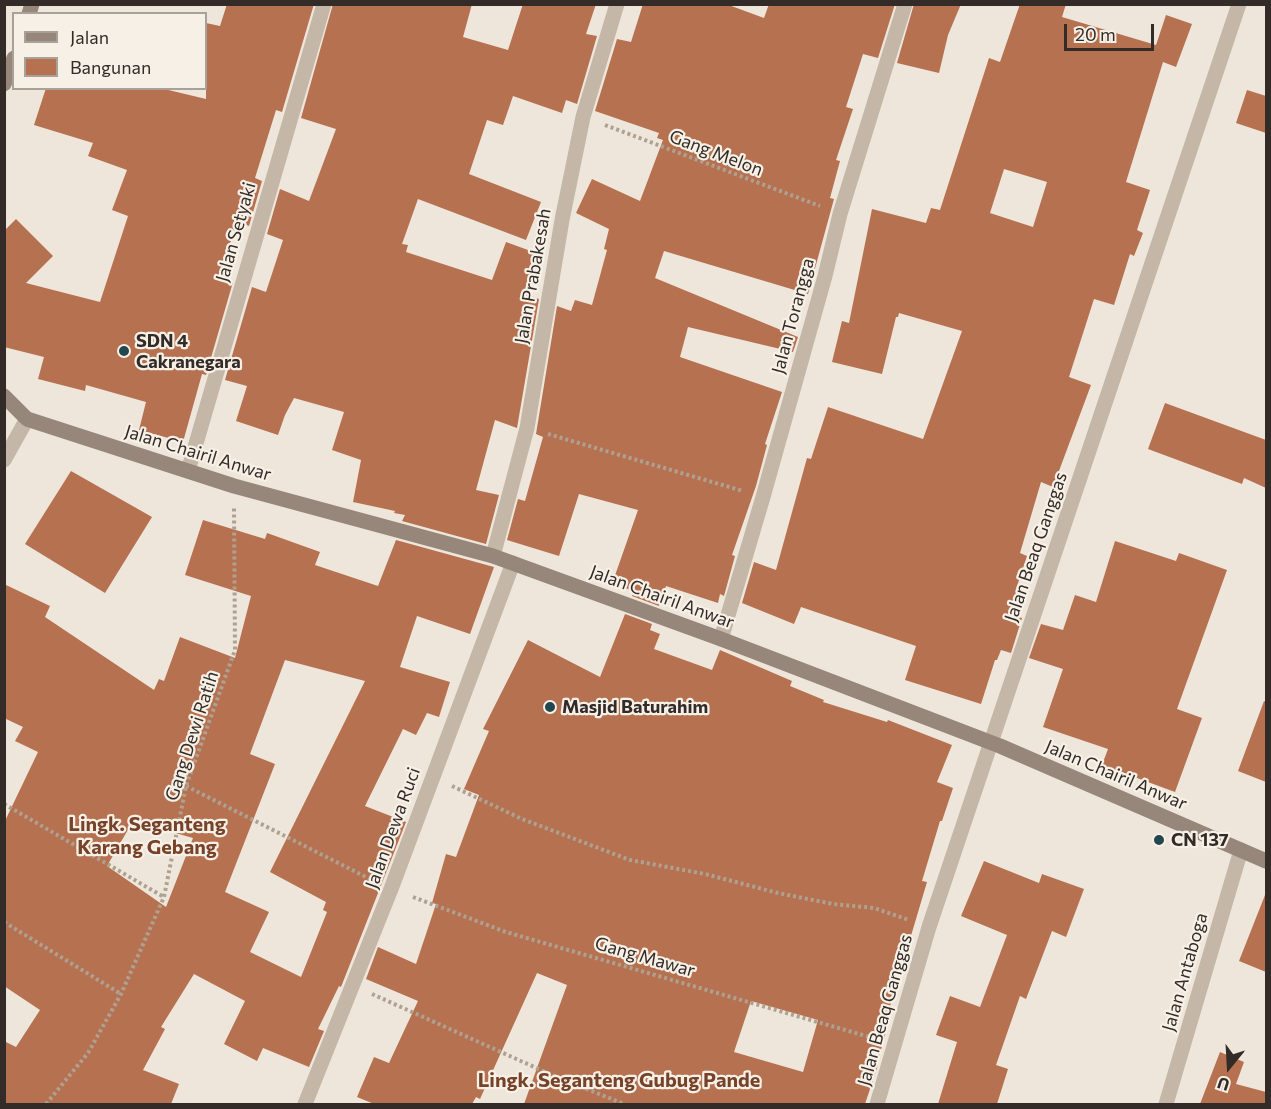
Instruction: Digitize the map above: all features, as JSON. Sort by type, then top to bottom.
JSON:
[{"type":"street","name":"Jalan Setyaki","points":[[188,471],[324,4]]},
{"type":"street","name":"Jalan Prabakesah","points":[[494,556],[527,428],[562,220],[583,117],[617,4]]},
{"type":"street","name":"Jalan Torangga","points":[[721,639],[764,497],[840,214],[905,4]]},
{"type":"street","name":"Jalan Beaq Ganggas","points":[[878,1104],[929,927],[1239,4]]},
{"type":"street","points":[[4,84],[12,63]]},
{"type":"street","points":[[4,396],[27,419],[4,460]]},
{"type":"street","name":"Jalan Chairil Anwar","points":[[27,419],[234,486],[494,556],[721,639],[991,742],[1266,861]]},
{"type":"street","name":"Jalan Dewa Ruci","points":[[305,1104],[392,889],[513,563]]},
{"type":"street","name":"Jalan Antaboga","points":[[1166,1104],[1241,850]]},
{"type":"path","name":"Gang Melon","points":[[583,117],[840,214]]},
{"type":"path","points":[[527,428],[764,497]]},
{"type":"path","name":"Gang Dewi Ratih","points":[[46,1104],[88,1053],[121,994],[164,897],[186,786],[235,650],[234,486]]},
{"type":"path","points":[[434,775],[462,792],[522,819],[630,860],[705,874],[822,902],[874,908],[929,927]]},
{"type":"path","name":"Gang Mawar","points":[[186,786],[392,889],[506,932],[894,1044]]},
{"type":"path","points":[[4,804],[164,897]]},
{"type":"path","points":[[4,922],[121,994]]},
{"type":"path","points":[[353,985],[552,1075],[624,1104]]},
{"type":"building","points":[[227,4],[314,4],[282,112],[276,110],[255,178],[262,181],[249,226],[238,221],[218,277],[233,282],[206,375],[202,374],[183,442],[139,430],[146,402],[86,385],[85,391],[38,379],[44,357],[4,347],[4,231],[16,219],[53,256],[26,283],[100,302],[128,216],[112,210],[127,170],[88,156],[93,143],[34,125],[45,90],[168,90],[206,99],[207,23],[220,26]]},
{"type":"building","points":[[333,4],[472,4],[463,37],[508,50],[523,4],[596,4],[586,34],[597,36],[577,104],[566,100],[562,113],[513,96],[503,125],[487,120],[469,174],[541,202],[526,240],[418,199],[402,244],[408,245],[406,252],[492,280],[506,242],[539,254],[525,294],[539,299],[517,428],[495,420],[476,490],[499,495],[486,544],[402,521],[405,515],[394,513],[395,511],[353,502],[361,460],[332,450],[344,412],[294,398],[278,435],[236,421],[247,386],[225,380],[252,287],[266,292],[283,240],[267,234],[280,189],[309,201],[336,129],[301,118]]},
{"type":"building","points":[[643,4],[726,4],[764,18],[769,4],[895,4],[878,58],[863,54],[846,107],[853,109],[836,160],[840,161],[830,198],[834,199],[808,294],[664,251],[655,278],[798,337],[793,352],[688,327],[680,357],[782,392],[765,444],[767,445],[756,486],[732,555],[735,556],[724,596],[720,594],[718,603],[666,586],[659,606],[632,596],[634,591],[612,584],[638,510],[579,494],[559,556],[507,540],[518,499],[525,501],[543,437],[536,434],[557,306],[571,311],[575,300],[592,305],[607,250],[604,249],[609,229],[576,213],[592,179],[640,201],[663,140],[657,138],[659,133],[595,111],[617,39],[631,42]]},
{"type":"building","points":[[914,4],[961,4],[948,35],[939,73],[897,63]]},
{"type":"building","points":[[1020,4],[1066,4],[1062,17],[1156,45],[1166,15],[1192,24],[1176,67],[1163,62],[1126,182],[1150,190],[1137,230],[1143,233],[1134,256],[1130,254],[1114,305],[1094,299],[1069,377],[1091,385],[1053,487],[1041,482],[1020,553],[1027,556],[1016,589],[1020,590],[1012,615],[1022,618],[1011,653],[1001,650],[995,660],[981,704],[905,680],[916,646],[801,607],[794,624],[742,603],[754,562],[776,570],[807,458],[811,459],[828,407],[923,439],[962,331],[899,313],[896,317],[882,374],[832,362],[842,321],[849,323],[872,209],[926,223],[931,208],[940,210],[989,58],[1000,62]],"holes":[[[1004,169],[1047,182],[1033,227],[990,213]]]},
{"type":"building","points":[[1247,90],[1266,96],[1266,133],[1236,123]]},
{"type":"building","points":[[1165,403],[1266,440],[1266,488],[1244,478],[1242,484],[1148,449]]},
{"type":"building","points":[[71,471],[152,517],[105,593],[25,544]]},
{"type":"building","points":[[203,520],[265,539],[267,533],[320,552],[315,565],[378,586],[396,540],[494,567],[470,634],[417,616],[400,667],[450,682],[439,717],[427,713],[416,735],[403,729],[365,806],[406,822],[341,987],[339,986],[318,1029],[324,1031],[309,1067],[263,1048],[257,1061],[224,1044],[245,1001],[194,974],[161,1027],[165,1029],[143,1070],[179,1084],[171,1104],[4,1104],[4,1041],[16,1047],[40,1010],[4,986],[4,823],[38,752],[15,741],[23,727],[4,718],[4,584],[50,606],[45,617],[154,690],[159,679],[164,681],[180,637],[235,658],[251,596],[185,575]],"holes":[[[285,660],[365,681],[270,872],[326,902],[323,910],[327,912],[301,977],[250,952],[269,912],[225,892],[275,764],[250,754]],[[133,821],[193,838],[166,907],[107,866]]]},
{"type":"building","points":[[1115,541],[1176,561],[1179,553],[1227,570],[1177,709],[1202,718],[1175,792],[1102,765],[1108,749],[1043,727],[1063,669],[1029,658],[1041,624],[1063,630],[1075,595],[1096,602]]},
{"type":"building","points":[[625,614],[652,624],[650,630],[660,634],[654,649],[712,670],[720,650],[792,681],[790,686],[824,700],[823,702],[887,722],[888,720],[952,745],[937,782],[953,788],[942,821],[940,821],[922,881],[927,882],[883,1030],[886,1032],[878,1065],[865,1104],[524,1104],[567,985],[537,973],[480,1099],[476,1097],[472,1104],[374,1104],[357,1097],[374,1057],[389,1063],[418,1001],[366,979],[378,947],[416,964],[436,904],[432,903],[446,854],[456,857],[479,795],[464,789],[489,731],[483,729],[528,640],[600,677]],"holes":[[[751,1001],[818,1020],[803,1072],[734,1052]]]},
{"type":"building","points":[[1264,701],[1266,702],[1266,782],[1238,771]]},
{"type":"building","points":[[984,861],[1039,883],[1042,874],[1084,889],[1066,937],[1052,931],[1026,999],[1020,996],[996,1065],[1008,1069],[997,1104],[938,1104],[957,1042],[936,1035],[950,996],[980,1007],[1007,935],[961,916]]},
{"type":"building","points":[[1266,895],[1266,972],[1239,961]]},
{"type":"building","points":[[1220,1052],[1244,1062],[1236,1084],[1266,1092],[1266,1104],[1200,1104]]},
{"type":"place","name":"SDN 4 Cakranegara","points":[[124,351]]},
{"type":"place","name":"Masjid Baturahim","points":[[550,707]]},
{"type":"place","name":"CN 137","points":[[1159,840]]},
{"type":"district","name":"Lingk. Seganteng Karang Gebang","points":[[147,836]]},
{"type":"district","name":"Lingk. Seganteng Gubug Pande","points":[[619,1080]]}]
